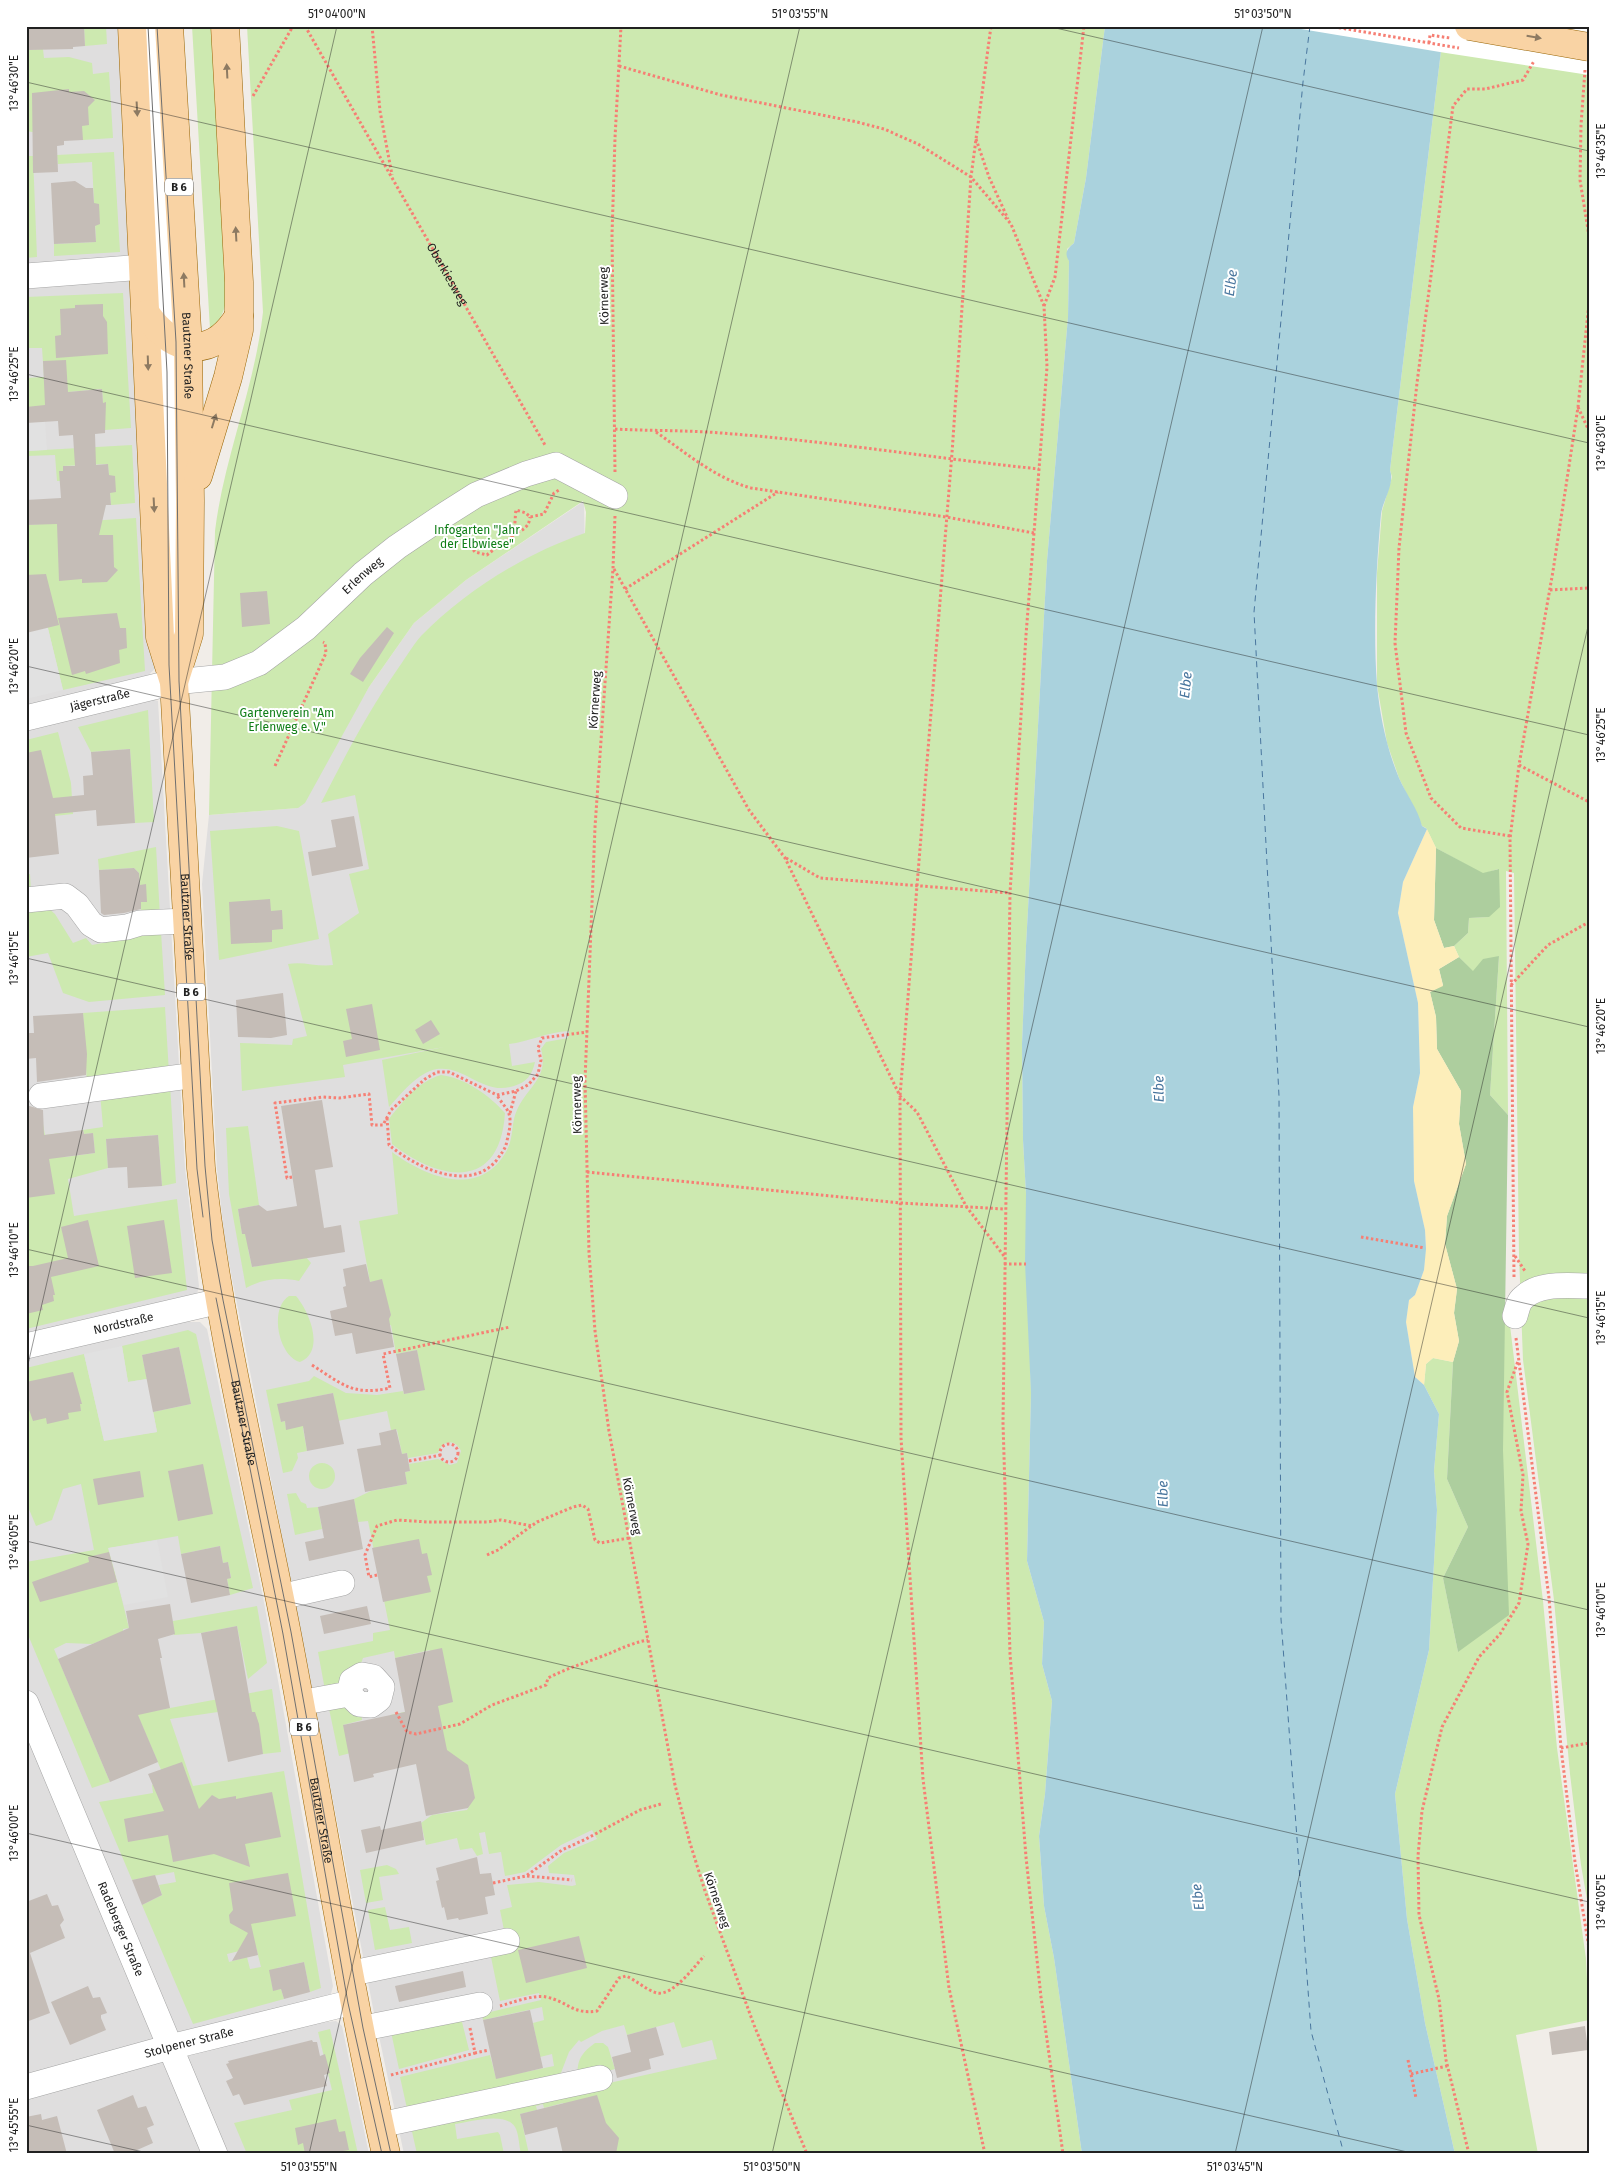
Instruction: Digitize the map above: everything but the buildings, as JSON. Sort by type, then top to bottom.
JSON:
[{"type":"main road","name":"Bautzner Straße","points":[[132,26],[160,636],[174,682],[201,1168],[209,1241],[280,1597],[353,2002],[386,2154]]},
{"type":"main road","name":"Bautzner Straße","points":[[169,26],[179,343],[190,501],[189,634],[174,682]]},
{"type":"main road","points":[[190,501],[230,368],[237,339],[239,316],[225,26]]},
{"type":"main road","points":[[1469,26],[1588,54]]},
{"type":"main road","points":[[146,314],[156,328],[179,343],[206,345],[226,334],[239,316]]},
{"type":"street","points":[[153,26],[179,343],[174,682]]},
{"type":"street","points":[[26,276],[144,268]]},
{"type":"street","points":[[556,465],[615,496]]},
{"type":"street","name":"Erlenweg","points":[[174,682],[207,680],[237,673],[270,656],[306,628],[363,574],[397,547],[446,514],[476,495],[556,465]]},
{"type":"street","name":"Jägerstraße","points":[[26,718],[174,682]]},
{"type":"street","points":[[26,900],[65,896],[77,905],[91,924],[101,930],[127,927],[140,923],[187,921]]},
{"type":"street","points":[[41,1096],[196,1075]]},
{"type":"street","points":[[1515,1316],[1521,1299],[1532,1291],[1548,1287],[1589,1286]]},
{"type":"street","name":"Nordstraße","points":[[26,1346],[220,1301]]},
{"type":"street","points":[[280,1597],[342,1583]]},
{"type":"street","points":[[299,1703],[348,1694],[352,1681],[362,1675],[373,1677],[382,1687],[379,1699]]},
{"type":"street","name":"Radeberger Straße","points":[[26,1703],[215,2154]]},
{"type":"street","points":[[348,1974],[507,1941]]},
{"type":"street","name":"Stolpener Straße","points":[[26,2087],[170,2047],[353,2002]]},
{"type":"street","points":[[359,2028],[481,2011]]},
{"type":"street","points":[[380,2125],[600,2078]]},
{"type":"path","points":[[251,99],[293,26]]},
{"type":"path","name":"Oberkiesweg","points":[[305,26],[556,465]]},
{"type":"path","points":[[372,26],[380,110],[392,178]]},
{"type":"path","name":"Körnerweg","points":[[621,26],[612,235],[615,429],[613,568],[595,827],[585,1081],[589,1253],[595,1331],[609,1431],[675,1785],[705,1892],[754,2026],[807,2154]]},
{"type":"path","points":[[985,2154],[949,1988],[923,1779],[901,1438],[900,1096],[951,460],[971,178],[991,26]]},
{"type":"path","points":[[1044,306],[1055,277],[1084,26]]},
{"type":"path","points":[[1429,43],[1430,35]]},
{"type":"path","points":[[1588,54],[1581,124],[1580,180],[1589,236]]},
{"type":"path","points":[[1510,836],[1461,828],[1431,798],[1406,733],[1395,643],[1398,548],[1417,383],[1453,106],[1466,89],[1485,89],[1523,80],[1538,55]]},
{"type":"path","points":[[619,66],[720,95],[884,129],[918,144],[971,178],[1011,224]]},
{"type":"path","points":[[976,137],[989,177],[1011,224],[1044,306],[1047,367],[1010,893],[1004,1209],[1003,1423],[1010,1654],[1026,1857],[1063,2154]]},
{"type":"path","points":[[1514,1281],[1510,836],[1519,765],[1550,590],[1578,407],[1589,303]]},
{"type":"path","points":[[1578,407],[1589,432]]},
{"type":"path","points":[[615,429],[720,433],[798,440],[951,460],[1039,468]]},
{"type":"path","points":[[655,431],[707,468],[731,482],[778,492],[946,517],[1034,533]]},
{"type":"path","points":[[530,518],[544,514],[554,493],[578,478]]},
{"type":"path","points":[[625,589],[778,492]]},
{"type":"path","points":[[446,514],[475,552],[487,555],[513,535],[526,529],[530,524],[530,518],[526,512],[516,510],[513,535]]},
{"type":"path","points":[[613,568],[749,810],[785,858],[900,1096],[917,1112],[966,1206],[1004,1256]]},
{"type":"path","points":[[1550,590],[1589,588]]},
{"type":"path","points":[[275,766],[326,653],[325,643],[306,628]]},
{"type":"path","points":[[1519,765],[1589,802]]},
{"type":"path","points":[[785,858],[820,878],[1010,893]]},
{"type":"path","points":[[1511,985],[1548,945],[1589,922]]},
{"type":"path","points":[[497,1095],[516,1091],[528,1085],[538,1074],[541,1060],[538,1048],[542,1038],[586,1032]]},
{"type":"path","points":[[292,1177],[287,1178],[275,1103],[368,1094],[372,1126],[383,1125],[390,1110],[425,1079],[437,1072],[449,1072],[497,1095],[510,1114]]},
{"type":"path","points":[[387,1118],[389,1145],[403,1156],[439,1172],[458,1176],[476,1174],[492,1165],[504,1151],[509,1134],[510,1114],[516,1091]]},
{"type":"path","points":[[587,1172],[900,1203],[1004,1209]]},
{"type":"path","points":[[1361,1237],[1425,1248]]},
{"type":"path","points":[[1004,1264],[1026,1264]]},
{"type":"path","points":[[1515,1316],[1518,1360],[1549,1598],[1561,1748],[1575,1862],[1589,1948]]},
{"type":"path","points":[[312,1365],[350,1389],[375,1391],[390,1388],[383,1354],[510,1327]]},
{"type":"path","points":[[1470,2154],[1447,2066],[1439,1999],[1419,1915],[1418,1856],[1422,1811],[1442,1727],[1479,1657],[1500,1634],[1519,1604],[1528,1544],[1521,1511],[1524,1476],[1507,1392],[1518,1360]]},
{"type":"path","points":[[447,1444],[453,1445],[458,1452],[455,1460],[450,1462],[445,1461],[441,1455],[442,1448],[447,1444]]},
{"type":"path","points":[[409,1461],[441,1455]]},
{"type":"path","points":[[487,1554],[498,1550],[532,1526],[573,1507],[582,1505],[588,1509],[595,1540],[600,1543],[629,1538]]},
{"type":"path","points":[[377,1575],[369,1577],[365,1555],[377,1526],[397,1520],[487,1522],[501,1520],[532,1526]]},
{"type":"path","points":[[379,1699],[397,1713],[401,1725],[407,1732],[416,1734],[460,1724],[492,1705],[546,1685],[548,1678],[567,1668],[602,1657],[631,1642],[648,1640]]},
{"type":"path","points":[[1561,1748],[1589,1743]]},
{"type":"path","points":[[526,1876],[562,1850],[640,1810],[661,1804]]},
{"type":"path","points":[[493,1883],[526,1876],[572,1880]]},
{"type":"path","points":[[475,2053],[481,2011],[543,1996],[557,2000],[568,2007],[585,2013],[597,2011],[619,1978],[626,1976],[657,1993],[666,1993],[681,1981],[704,1956]]},
{"type":"path","points":[[370,2080],[489,2050]]},
{"type":"path","points":[[1408,2060],[1416,2098]]},
{"type":"path","points":[[1411,2074],[1447,2066]]},
{"type":"shaded area","points":[[26,26],[118,26],[157,667],[146,677],[146,697],[158,701],[185,1168],[199,1286],[197,1294],[183,1301],[188,1322],[200,1322],[207,1329],[263,1597],[333,1986],[331,1994],[323,1998],[318,2023],[336,2021],[342,2026],[369,2154],[26,2154]]},
{"type":"shaded area","points":[[45,421],[47,450],[26,451],[26,423]]},
{"type":"shaded area","points":[[584,501],[585,554],[788,2154],[404,2154],[373,2008],[225,1242],[217,1169],[202,884],[209,815],[297,808],[369,687],[414,623],[466,580]]},
{"type":"shaded area","points":[[48,628],[63,690],[26,699],[26,633]]},
{"type":"shaded area","points":[[122,1346],[128,1382],[147,1379],[157,1432],[104,1441],[84,1354]]},
{"type":"shaded area","points":[[157,1540],[168,1597],[124,1605],[108,1548]]},
{"type":"green space","points":[[27,26],[28,50],[43,49],[44,58],[69,57],[92,63],[93,74],[109,72],[113,138],[83,140],[26,131]]},
{"type":"green space","points":[[84,26],[106,26],[107,44],[85,46]]},
{"type":"green space","points":[[192,26],[213,26],[226,302],[221,317],[210,329]]},
{"type":"green space","points":[[247,26],[1105,26],[1086,178],[1074,243],[1067,249],[1069,261],[1068,317],[1047,561],[1022,1044],[1031,1393],[1027,1561],[1044,1622],[1042,1664],[1052,1701],[1045,1794],[1039,1836],[1044,1906],[1054,1958],[1082,2154],[599,2154],[563,2103],[544,2108],[543,2104],[536,2106],[537,2110],[520,2114],[529,2154],[521,2154],[515,2127],[504,2119],[496,2118],[455,2124],[457,2139],[498,2132],[504,2154],[417,2154],[411,2127],[717,2059],[712,2040],[682,2048],[674,2022],[627,2035],[624,2025],[602,2031],[581,2042],[579,2040],[569,2052],[559,2078],[408,2113],[400,2077],[490,2055],[496,2078],[554,2066],[552,2054],[540,2057],[533,2023],[544,2020],[542,2007],[483,2020],[482,2014],[541,2000],[539,1993],[500,2001],[491,1957],[505,1935],[500,1910],[512,1907],[507,1885],[539,1882],[576,1885],[574,1875],[549,1873],[548,1866],[564,1853],[597,1839],[592,1830],[561,1845],[525,1872],[505,1876],[501,1852],[489,1854],[485,1832],[479,1833],[483,1854],[477,1856],[472,1848],[460,1850],[457,1838],[426,1845],[421,1823],[432,1815],[467,1810],[473,1791],[470,1773],[397,1741],[339,1756],[328,1704],[345,1701],[361,1712],[362,1720],[343,1725],[393,1733],[390,1715],[442,1704],[430,1650],[395,1658],[394,1651],[363,1658],[359,1669],[342,1688],[325,1690],[318,1652],[373,1641],[373,1633],[390,1630],[368,1521],[358,1522],[354,1499],[371,1491],[407,1484],[405,1472],[410,1471],[409,1464],[438,1459],[450,1465],[457,1463],[461,1451],[456,1444],[449,1442],[440,1448],[438,1453],[408,1458],[407,1453],[402,1454],[397,1430],[391,1430],[387,1411],[303,1428],[307,1451],[297,1453],[298,1458],[292,1471],[283,1473],[266,1390],[309,1381],[314,1376],[346,1393],[377,1395],[403,1391],[404,1394],[424,1390],[417,1350],[396,1354],[391,1325],[388,1326],[390,1311],[384,1302],[386,1300],[382,1280],[370,1282],[359,1221],[398,1214],[392,1152],[421,1170],[453,1179],[468,1179],[483,1175],[496,1165],[509,1145],[517,1110],[540,1075],[543,1059],[541,1049],[546,1042],[568,1038],[569,1031],[509,1044],[512,1066],[535,1062],[528,1077],[519,1084],[503,1088],[493,1087],[456,1071],[437,1069],[423,1074],[404,1090],[389,1107],[382,1060],[444,1047],[343,1065],[345,1077],[242,1091],[240,1043],[292,1045],[293,1039],[307,1036],[288,964],[333,965],[328,934],[359,913],[349,874],[369,869],[355,795],[321,803],[388,683],[421,636],[457,603],[497,575],[540,551],[585,533],[586,512],[583,501],[466,580],[414,623],[369,687],[305,803],[298,808],[209,815],[215,531],[225,476],[259,340],[263,312]],"holes":[[[333,1393],[336,1411],[286,1429],[285,1421],[281,1422],[278,1404]]]},
{"type":"green space","points":[[1444,26],[1589,26],[1589,1911],[1581,1865],[1570,1774],[1554,1600],[1523,1360],[1519,1255],[1514,873],[1506,871],[1508,1115],[1490,1095],[1499,956],[1473,972],[1459,957],[1454,946],[1468,933],[1469,918],[1489,917],[1498,869],[1483,874],[1436,848],[1426,828],[1422,826],[1399,778],[1387,743],[1377,685],[1377,573],[1382,511],[1392,477],[1390,470]]},
{"type":"green space","points":[[114,152],[120,252],[54,256],[54,244],[96,242],[92,162],[58,164],[57,155]]},
{"type":"green space","points":[[26,156],[33,156],[37,257],[26,258]]},
{"type":"green space","points":[[123,293],[131,428],[105,430],[102,389],[57,393],[58,419],[26,407],[26,378],[44,377],[42,348],[26,348],[26,297]]},
{"type":"green space","points":[[132,445],[135,503],[111,505],[108,464],[63,466],[63,481],[57,481],[55,455],[26,456],[26,451]]},
{"type":"green space","points":[[136,518],[145,671],[63,690],[45,617],[26,581],[26,525]]},
{"type":"green space","points":[[148,710],[154,822],[135,823],[130,749],[91,752],[78,727]]},
{"type":"green space","points":[[58,732],[71,783],[73,814],[26,819],[26,740]]},
{"type":"green space","points":[[277,826],[299,831],[319,939],[219,960],[210,831]]},
{"type":"green space","points":[[156,847],[160,916],[141,916],[139,873],[134,868],[99,870],[98,859]]},
{"type":"green space","points":[[1436,848],[1483,873],[1499,869],[1500,907],[1489,917],[1469,918],[1468,933],[1454,946],[1444,948],[1434,920]]},
{"type":"green space","points":[[30,874],[32,909],[47,907],[55,914],[73,943],[86,938],[92,945],[161,932],[165,995],[89,1002],[63,993],[48,953],[26,957],[26,875]]},
{"type":"green space","points":[[1499,956],[1490,1095],[1508,1115],[1503,1450],[1509,1615],[1458,1652],[1443,1578],[1468,1527],[1447,1479],[1453,1362],[1459,1341],[1454,1313],[1457,1289],[1445,1244],[1447,1216],[1466,1164],[1459,1124],[1461,1091],[1437,1049],[1436,1017],[1430,992],[1443,985],[1439,969],[1459,957],[1473,971],[1483,959]]},
{"type":"green space","points":[[165,1007],[169,1073],[87,1085],[83,1013]]},
{"type":"green space","points":[[441,1075],[459,1080],[476,1088],[505,1113],[501,1138],[492,1156],[480,1167],[465,1172],[448,1171],[430,1166],[411,1157],[392,1144],[389,1119],[419,1087]]},
{"type":"green space","points":[[170,1084],[176,1183],[162,1186],[158,1135],[106,1139],[108,1168],[68,1179],[74,1216],[177,1199],[187,1290],[26,1329],[26,1131],[43,1124],[45,1135],[61,1133],[65,1157],[95,1153],[93,1133],[84,1134],[83,1130],[103,1127],[100,1093]]},
{"type":"green space","points":[[248,1126],[259,1205],[238,1209],[242,1234],[310,1223],[248,1249],[252,1267],[306,1257],[311,1263],[299,1281],[272,1280],[246,1288],[229,1194],[226,1128]]},
{"type":"green space","points":[[289,1296],[296,1296],[301,1303],[313,1330],[314,1340],[312,1349],[308,1357],[300,1362],[292,1358],[286,1351],[279,1331],[279,1311],[283,1302]]},
{"type":"green space","points":[[1503,1308],[1509,1317],[1543,1601],[1557,1748],[1586,1959],[1589,2020],[1516,2035],[1538,2154],[1455,2154],[1425,2023],[1407,1919],[1395,1794],[1429,1650],[1437,1510],[1434,1471],[1439,1414],[1424,1385],[1426,1364],[1433,1358],[1453,1362],[1447,1479],[1468,1527],[1443,1578],[1458,1652],[1503,1450]]},
{"type":"green space","points":[[188,1330],[196,1334],[253,1588],[230,1595],[227,1579],[231,1577],[228,1562],[223,1563],[220,1546],[181,1554],[178,1536],[109,1548],[129,1628],[123,1629],[123,1634],[154,1711],[272,1689],[281,1752],[263,1754],[252,1712],[218,1712],[170,1719],[193,1786],[284,1771],[321,1988],[310,1992],[304,1962],[277,1968],[279,1976],[271,1979],[273,1990],[281,1989],[284,1999],[193,2024],[142,1905],[162,1895],[159,1885],[176,1882],[174,1872],[132,1880],[99,1802],[153,1793],[152,1785],[165,1779],[105,1639],[92,1644],[66,1643],[54,1649],[110,1782],[92,1788],[26,1630],[26,1562],[94,1550],[81,1484],[63,1489],[52,1520],[36,1526],[26,1502],[26,1368],[84,1354],[104,1440],[157,1432],[153,1412],[191,1404],[179,1347],[142,1355],[147,1379],[128,1382],[122,1346]],"holes":[[[256,1947],[261,1967],[250,1969],[247,1957],[229,1962],[227,1954]]]},
{"type":"green space","points":[[322,1463],[331,1467],[335,1476],[331,1485],[322,1489],[313,1485],[309,1476],[313,1467]]},
{"type":"green space","points":[[296,1493],[301,1502],[306,1504],[307,1508],[318,1507],[322,1529],[295,1535],[287,1494]]},
{"type":"green space","points":[[257,1606],[267,1663],[248,1679],[237,1626],[201,1633],[174,1635],[173,1621]]},
{"type":"green space","points":[[387,1865],[396,1869],[399,1874],[379,1877],[383,1900],[366,1903],[360,1870]]},
{"type":"green space","points":[[385,1907],[390,1930],[409,1927],[412,1943],[375,1950],[368,1910]]},
{"type":"green space","points":[[461,2018],[469,2050],[399,2069],[391,2032]]},
{"type":"green space","points":[[330,2029],[358,2154],[247,2154],[234,2123],[292,2110],[289,2100],[332,2090],[318,2032]]},
{"type":"green space","points":[[595,2043],[603,2043],[608,2047],[615,2069],[578,2079],[580,2058]]},
{"type":"sand","points":[[1427,829],[1436,848],[1434,920],[1444,948],[1454,946],[1459,957],[1439,969],[1443,986],[1430,992],[1436,1017],[1437,1049],[1461,1091],[1459,1124],[1466,1164],[1447,1216],[1445,1244],[1457,1289],[1454,1313],[1459,1341],[1453,1362],[1433,1358],[1426,1364],[1424,1385],[1415,1377],[1406,1322],[1409,1300],[1415,1295],[1424,1270],[1426,1245],[1425,1230],[1414,1181],[1413,1107],[1420,1073],[1418,1003],[1398,913],[1403,882]]},
{"type":"water","name":"Elbe","points":[[1105,26],[1444,26],[1390,470],[1391,481],[1381,514],[1376,578],[1375,644],[1378,697],[1388,744],[1399,778],[1418,814],[1422,826],[1427,829],[1403,882],[1398,913],[1418,1003],[1420,1073],[1413,1107],[1414,1181],[1425,1230],[1426,1249],[1424,1270],[1415,1295],[1409,1300],[1406,1322],[1415,1377],[1424,1385],[1439,1414],[1434,1471],[1437,1510],[1429,1650],[1395,1794],[1407,1919],[1425,2023],[1455,2154],[1082,2154],[1054,1958],[1044,1906],[1039,1836],[1045,1794],[1052,1701],[1042,1664],[1044,1622],[1027,1561],[1031,1393],[1025,1263],[1026,1194],[1023,1140],[1022,1044],[1047,561],[1068,317],[1069,261],[1067,253],[1074,243],[1086,178]]},
{"type":"pier","points":[[1283,26],[1589,26],[1589,75],[1446,53]]},
{"type":"ferry route","points":[[1310,26],[1303,82],[1254,612],[1279,1096],[1281,1619],[1311,2031],[1344,2154]]},
{"type":"tram line","points":[[148,26],[167,372],[169,665],[197,1169],[203,1217]]},
{"type":"tram line","points":[[157,26],[176,342],[179,681],[205,1166],[212,1240],[291,1632],[363,2028],[391,2154]]},
{"type":"tram line","points":[[216,1298],[283,1634],[348,2003],[382,2154]]},
{"type":"park label","name":"Infogarten \"Jahr der Elbwiese\"","points":[[477,537]]},
{"type":"park label","name":"Gartenverein \"Am Erlenweg e. V.\"","points":[[287,720]]}]
